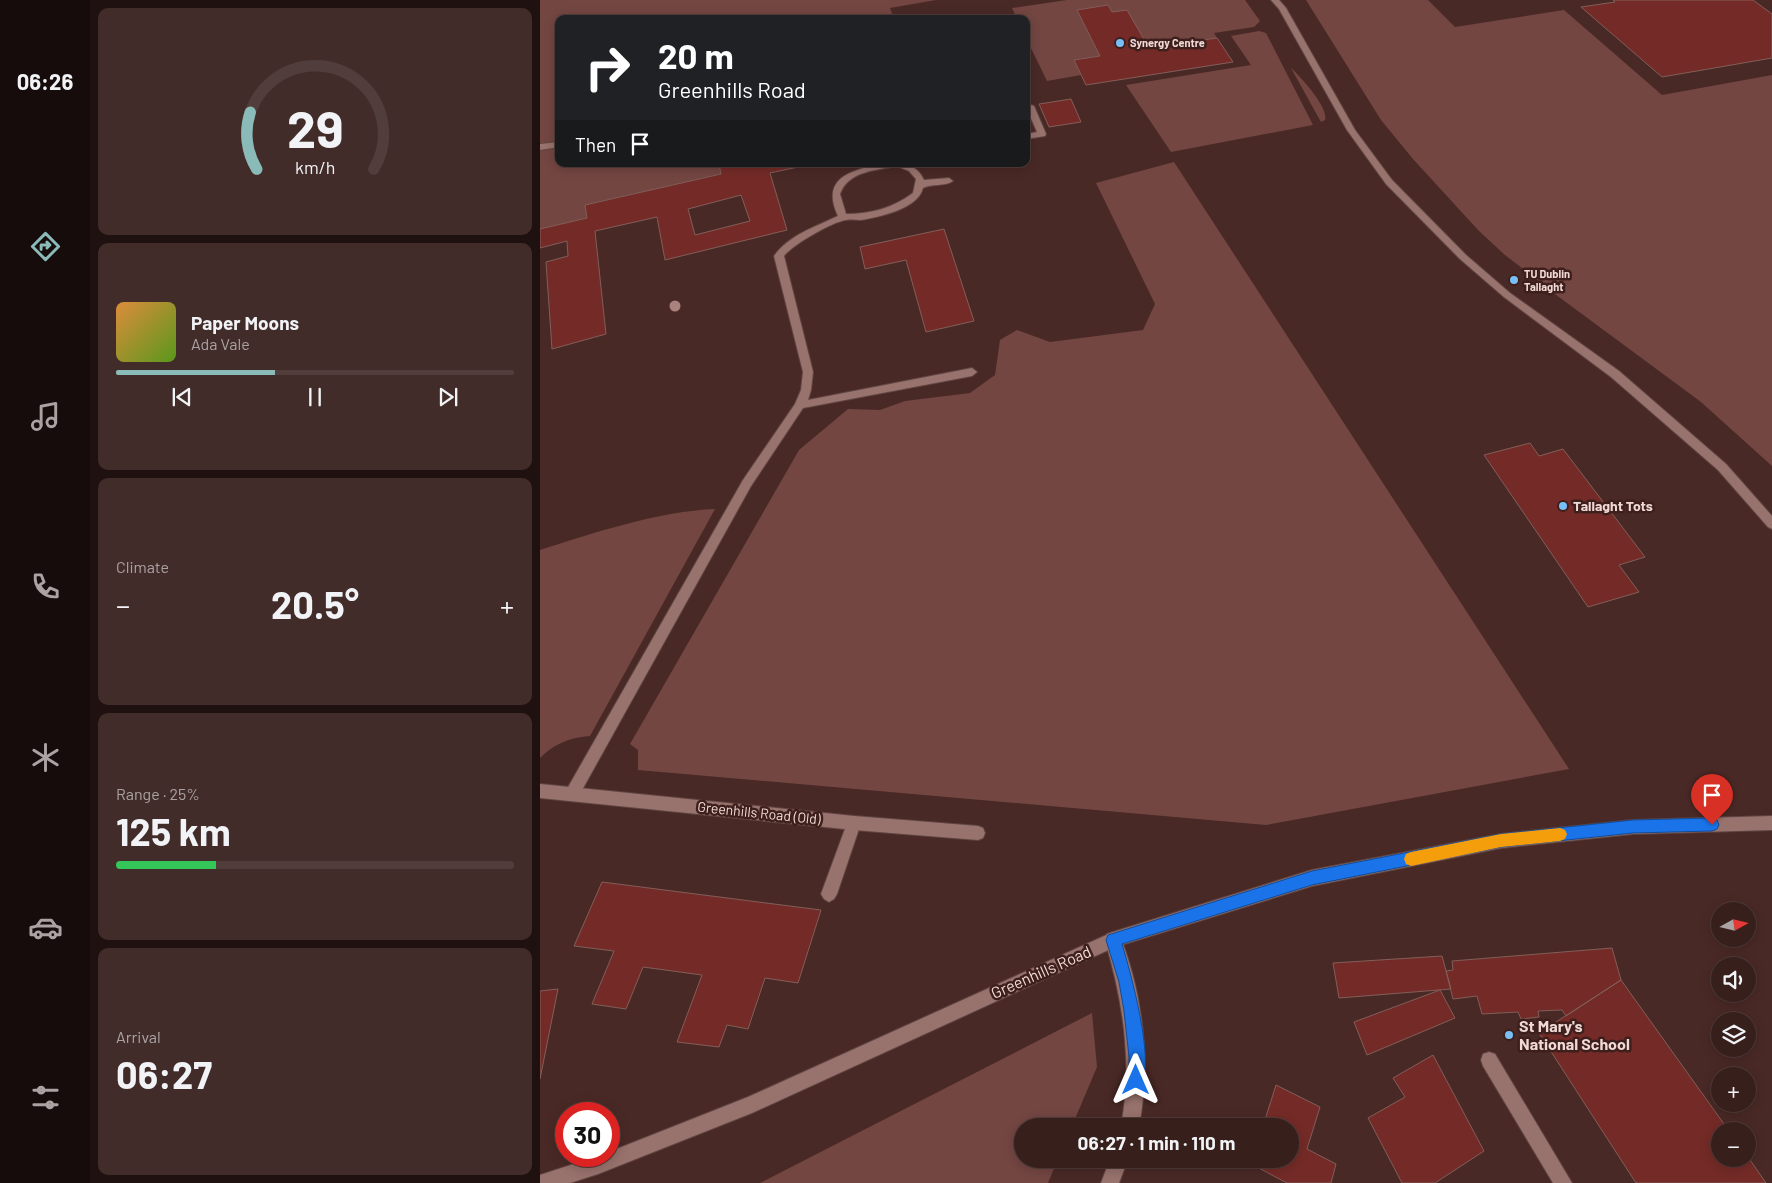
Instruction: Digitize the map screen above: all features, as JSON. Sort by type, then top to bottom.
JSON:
[{"type":"main road","points":[[1275,0],[1282,8],[1351,130],[1389,182],[1463,257],[1507,295],[1615,374],[1722,467],[1772,524]]},
{"type":"main road","points":[[1030,106],[1042,134],[1030,136]]},
{"type":"main road","points":[[540,147],[555,145]]},
{"type":"main road","points":[[843,216],[837,202],[836,193],[840,184],[860,171],[882,167]]},
{"type":"main road","points":[[572,794],[747,483],[800,405],[806,390],[808,372],[779,256],[786,246],[796,239],[811,234],[843,216],[860,217],[882,213],[903,205],[917,194],[920,179],[912,170],[905,167]]},
{"type":"main road","points":[[918,187],[927,182],[949,181]]},
{"type":"main road","points":[[800,405],[972,372]]},
{"type":"main road","name":"Greenhills Road (Old)","points":[[540,791],[854,823],[978,833]]},
{"type":"main road","points":[[830,894],[854,823]]},
{"type":"main road","name":"Greenhills Road","points":[[543,1183],[598,1165],[752,1104],[1113,940],[1312,878],[1501,841],[1633,827],[1772,823]]},
{"type":"main road","points":[[1113,940],[1126,982],[1132,1011],[1137,1057],[1136,1103],[1132,1118]]},
{"type":"main road","points":[[1489,1060],[1563,1183]]},
{"type":"main road","points":[[1110,1183],[1116,1168]]},
{"type":"shaded area","points":[[540,0],[936,0],[890,8],[893,15],[555,15],[555,167],[720,167],[721,174],[585,205],[587,218],[540,229]]},
{"type":"shaded area","points":[[1067,0],[1245,0],[1260,21],[1254,27],[1214,33],[1217,38],[1149,48],[1112,12],[1108,5],[1077,10],[1100,56],[1074,60],[1081,75],[1047,81],[1030,46],[1030,15],[1015,15],[1012,8]]},
{"type":"shaded area","points":[[1306,0],[1428,0],[1455,27],[1564,10],[1662,95],[1772,75],[1772,466],[1701,402],[1559,297],[1505,255],[1479,231],[1413,159],[1381,120]]},
{"type":"shaded area","points":[[1259,31],[1266,33],[1313,125],[1171,152],[1126,85],[1251,65],[1231,36]]},
{"type":"shaded area","points":[[1291,68],[1319,101],[1323,108],[1325,120],[1321,122]]},
{"type":"shaded area","points":[[1174,162],[1569,769],[1266,825],[638,770],[638,750],[630,744],[799,450],[848,409],[880,410],[905,401],[970,393],[995,375],[1000,340],[1017,330],[1050,342],[1143,330],[1155,304],[1096,183]]},
{"type":"shaded area","points":[[715,509],[590,736],[563,742],[540,758],[540,550],[649,518]]},
{"type":"shaded area","points":[[1092,1013],[1097,1067],[1075,1118],[1014,1118],[1014,1168],[1054,1168],[1048,1183],[760,1183]]},
{"type":"building","points":[[1613,0],[1753,0],[1772,14],[1772,58],[1662,77],[1581,7],[1615,2]]},
{"type":"building","name":"Synergy Centre","points":[[1108,5],[1112,12],[1127,10],[1149,48],[1217,38],[1233,62],[1086,85],[1074,60],[1100,56],[1077,10]]},
{"type":"building","points":[[1071,99],[1081,122],[1049,127],[1039,104]]},
{"type":"building","points":[[720,167],[798,167],[770,173],[787,230],[665,260],[657,217],[595,231],[606,334],[552,349],[546,262],[568,256],[567,241],[540,248],[540,229],[587,218],[585,205],[721,174]],"holes":[[[741,195],[750,221],[695,235],[688,209]]]},
{"type":"building","points":[[944,229],[974,321],[926,332],[906,260],[865,269],[860,247]]},
{"type":"building","name":"Tallaght Tots","points":[[1530,443],[1539,456],[1563,449],[1645,557],[1619,565],[1639,592],[1588,607],[1484,455]]},
{"type":"building","points":[[602,882],[821,910],[798,983],[765,978],[748,1029],[727,1025],[719,1047],[677,1042],[702,975],[643,967],[626,1009],[592,1004],[614,951],[574,946]]},
{"type":"building","points":[[1612,948],[1621,980],[1566,1016],[1562,1010],[1538,1011],[1539,1017],[1521,1019],[1518,1012],[1482,1014],[1477,996],[1453,999],[1446,971],[1453,970],[1452,961]]},
{"type":"building","points":[[1442,956],[1451,989],[1339,998],[1333,963]]},
{"type":"building","points":[[1621,980],[1711,1106],[1711,1112],[1715,1112],[1723,1122],[1711,1122],[1711,1167],[1755,1167],[1766,1183],[1636,1183],[1539,1033]]},
{"type":"building","points":[[558,989],[540,1079],[540,991]]},
{"type":"building","points":[[1440,990],[1455,1018],[1367,1055],[1354,1022]]},
{"type":"building","points":[[1433,1055],[1484,1151],[1435,1183],[1402,1183],[1368,1118],[1405,1097],[1393,1078]]},
{"type":"building","points":[[1276,1085],[1320,1107],[1307,1149],[1336,1164],[1331,1183],[1287,1183],[1259,1168],[1299,1168],[1299,1118],[1266,1118]]},
{"type":"slow traffic","points":[[1411,859],[1501,841],[1560,834]]},
{"type":"place","name":"Synergy Centre","points":[[1120,43]]},
{"type":"place","name":"TU Dublin Tallaght","points":[[1514,280]]},
{"type":"place","name":"Tallaght Tots","points":[[1563,506]]},
{"type":"place","name":"St Mary's National School","points":[[1509,1035]]},
{"type":"route","points":[[1136,1080],[1137,1057],[1132,1011],[1126,982],[1113,940],[1312,878],[1501,841],[1633,827],[1712,825]]}]
